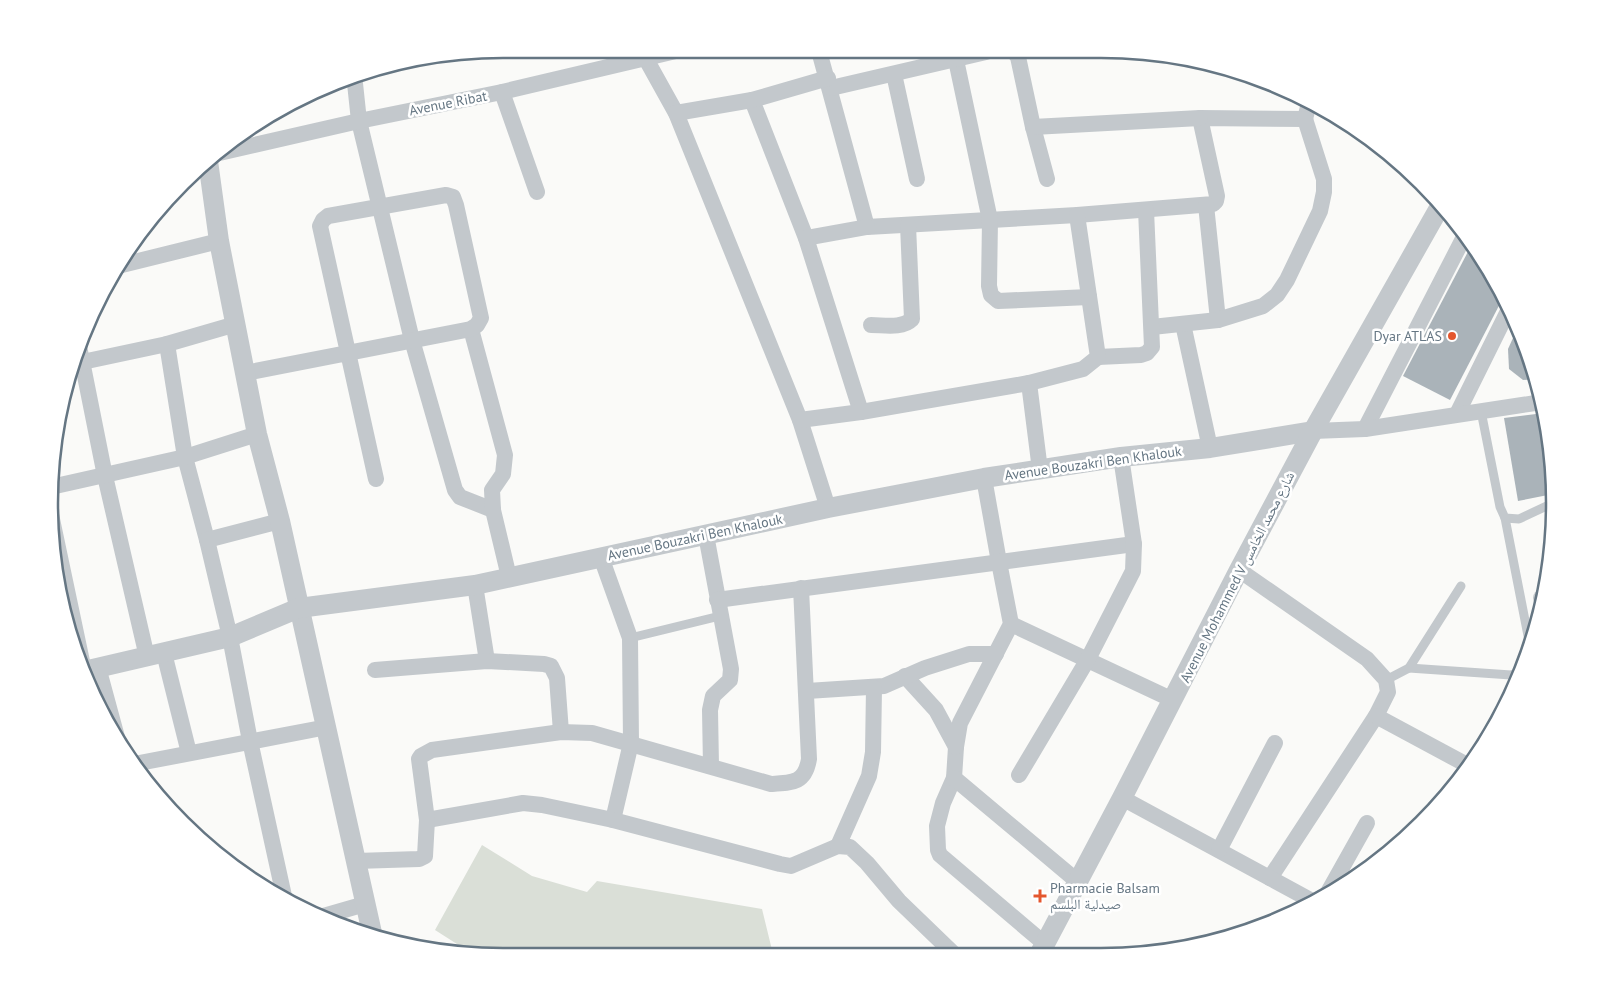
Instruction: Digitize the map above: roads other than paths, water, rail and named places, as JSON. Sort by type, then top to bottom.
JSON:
[{"type":"street","name":"Avenue Ribat","points":[[230,151],[650,58]]},
{"type":"street","points":[[821,58],[867,227]]},
{"type":"street","points":[[676,113],[752,100],[829,83],[894,74],[964,58]]},
{"type":"street","points":[[1018,58],[1047,179]]},
{"type":"street","points":[[646,59],[676,113],[800,420],[828,508]]},
{"type":"street","points":[[956,60],[990,220],[989,286],[991,295],[998,301],[1088,297]]},
{"type":"street","points":[[894,74],[916,179]]},
{"type":"street","points":[[355,83],[359,121],[412,340],[455,490],[460,497],[493,510]]},
{"type":"street","points":[[502,92],[538,192]]},
{"type":"street","points":[[752,100],[806,238],[861,412]]},
{"type":"street","points":[[1152,327],[1218,320],[1263,306],[1277,295],[1287,280],[1320,211],[1324,192],[1324,179],[1305,119],[1308,108]]},
{"type":"street","points":[[1033,126],[1200,118],[1305,119]]},
{"type":"street","points":[[806,238],[867,227],[1077,215],[1206,205],[1216,201],[1217,196],[1200,118]]},
{"type":"street","points":[[209,168],[219,241],[257,434],[280,521],[371,927]]},
{"type":"street","points":[[245,373],[347,354],[471,329],[477,325],[481,318],[453,197],[446,195],[328,216],[320,226],[347,354],[376,479]]},
{"type":"street","points":[[1206,205],[1218,320]]},
{"type":"street","points":[[800,420],[861,412],[1029,384],[1083,369],[1098,357],[1141,355],[1147,353],[1152,347],[1152,327],[1146,210]]},
{"type":"street","name":"Avenue Mohammed V شارع محمد الخامس","points":[[1043,948],[1313,431],[1438,211]]},
{"type":"street","points":[[1077,215],[1098,357]]},
{"type":"street","points":[[871,325],[901,325],[908,323],[912,319],[908,225]]},
{"type":"street","points":[[127,264],[219,241]]},
{"type":"street","points":[[1365,429],[1462,241]]},
{"type":"street","points":[[1457,414],[1506,316]]},
{"type":"street","points":[[80,363],[167,344],[236,324]]},
{"type":"street","points":[[1183,324],[1210,448]]},
{"type":"street","points":[[471,329],[506,455],[503,474],[492,490],[493,510],[509,577]]},
{"type":"street","points":[[167,344],[186,457],[230,637],[250,741],[283,889]]},
{"type":"street","points":[[78,369],[105,476],[156,655],[189,753]]},
{"type":"street","points":[[1029,384],[1040,470]]},
{"type":"street","points":[[1313,431],[1365,429],[1535,403]]},
{"type":"street","name":"Avenue Bouzakri Ben Khalouk","points":[[89,669],[230,637],[299,608],[475,585],[828,508],[984,478],[1121,457],[1210,448],[1313,431]]},
{"type":"street","points":[[58,486],[186,457],[257,434]]},
{"type":"street","points":[[1019,776],[1088,659],[1133,571],[1134,544],[1121,457]]},
{"type":"street","points":[[984,478],[1012,624],[963,718],[956,747],[954,778],[937,826],[938,853],[1040,948]]},
{"type":"street","points":[[207,540],[280,521]]},
{"type":"street","points":[[706,535],[731,669],[730,680],[714,696],[710,710],[711,766]]},
{"type":"street","points":[[719,608],[801,588],[1134,544]]},
{"type":"street","points":[[602,557],[630,638],[631,743],[613,820]]},
{"type":"street","points":[[62,565],[88,664]]},
{"type":"street","points":[[1239,570],[1368,659],[1386,680],[1388,692],[1376,716],[1270,878]]},
{"type":"street","points":[[475,585],[487,662]]},
{"type":"street","points":[[356,861],[419,860],[425,856],[427,820],[419,759],[432,750],[560,732],[592,733],[771,784],[794,782],[800,779],[805,775],[810,759],[801,588]]},
{"type":"street","points":[[1012,624],[1173,700]]},
{"type":"street","points":[[807,691],[874,688],[969,654],[996,654]]},
{"type":"street","points":[[375,670],[487,662],[544,664],[551,666],[557,678],[560,732]]},
{"type":"street","points":[[905,676],[936,710],[956,747]]},
{"type":"street","points":[[838,846],[869,776],[873,752],[874,688]]},
{"type":"street","points":[[1376,716],[1463,762]]},
{"type":"street","points":[[141,763],[326,726]]},
{"type":"street","points":[[1219,850],[1276,743]]},
{"type":"street","points":[[954,778],[1077,881]]},
{"type":"street","points":[[1122,798],[1306,898]]},
{"type":"street","points":[[427,820],[523,803],[542,805],[613,820],[791,866],[838,846],[850,847],[868,863],[899,901],[949,948]]},
{"type":"street","points":[[1334,882],[1367,823]]},
{"type":"street","points":[[331,914],[366,904]]},
{"type":"lane","points":[[1481,411],[1500,507],[1505,518],[1527,631]]},
{"type":"lane","points":[[1505,518],[1520,519],[1546,506]]},
{"type":"lane","points":[[1386,680],[1409,668],[1461,586]]},
{"type":"lane","points":[[630,638],[719,608]]},
{"type":"lane","points":[[1409,668],[1512,675]]},
{"type":"place","name":"Dyar ATLAS","points":[[1452,336]]},
{"type":"place","name":"Pharmacie Balsam صيدلية البلسم","points":[[1040,896]]}]
